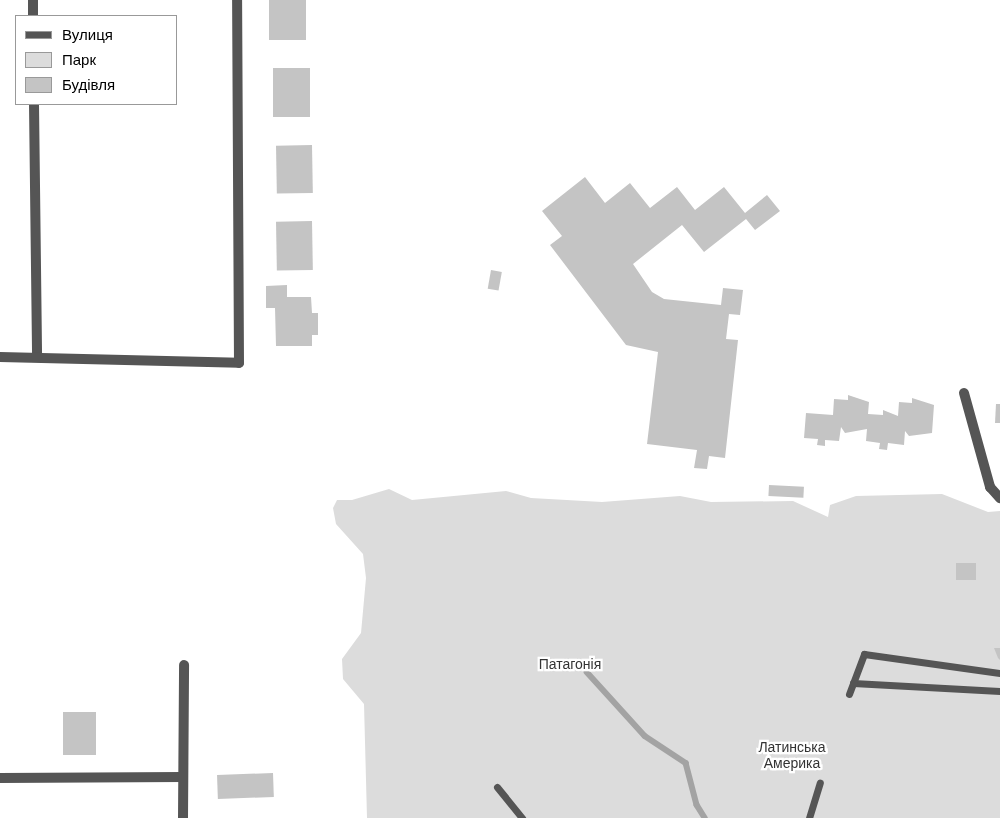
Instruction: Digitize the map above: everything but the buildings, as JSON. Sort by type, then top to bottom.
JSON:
[{"type":"street","points":[[33,0],[33,15]]},
{"type":"street","points":[[0,357],[239,363],[237,0]]},
{"type":"street","points":[[34,105],[37,357]]},
{"type":"street","points":[[964,393],[990,487],[1000,498]]},
{"type":"street","points":[[183,818],[184,665]]},
{"type":"street","points":[[0,778],[183,777]]},
{"type":"lane","points":[[849,694],[864,654],[1000,673]]},
{"type":"lane","points":[[853,683],[1000,691]]},
{"type":"lane","points":[[808,818],[820,783]]},
{"type":"lane","points":[[497,787],[522,818]]},
{"type":"green space","points":[[389,489],[412,500],[506,491],[531,498],[602,502],[680,496],[711,502],[793,501],[828,517],[830,505],[856,496],[942,494],[988,512],[1000,511],[1000,818],[367,818],[364,704],[343,679],[342,659],[361,633],[366,578],[363,554],[336,524],[333,508],[337,500],[352,500]]},
{"type":"waterway","points":[[587,672],[645,736],[686,763],[697,805],[705,818]]},
{"type":"park label","name":"Патагонія","points":[[570,664]]},
{"type":"park label","name":"Латинська Америка","points":[[792,756]]}]
